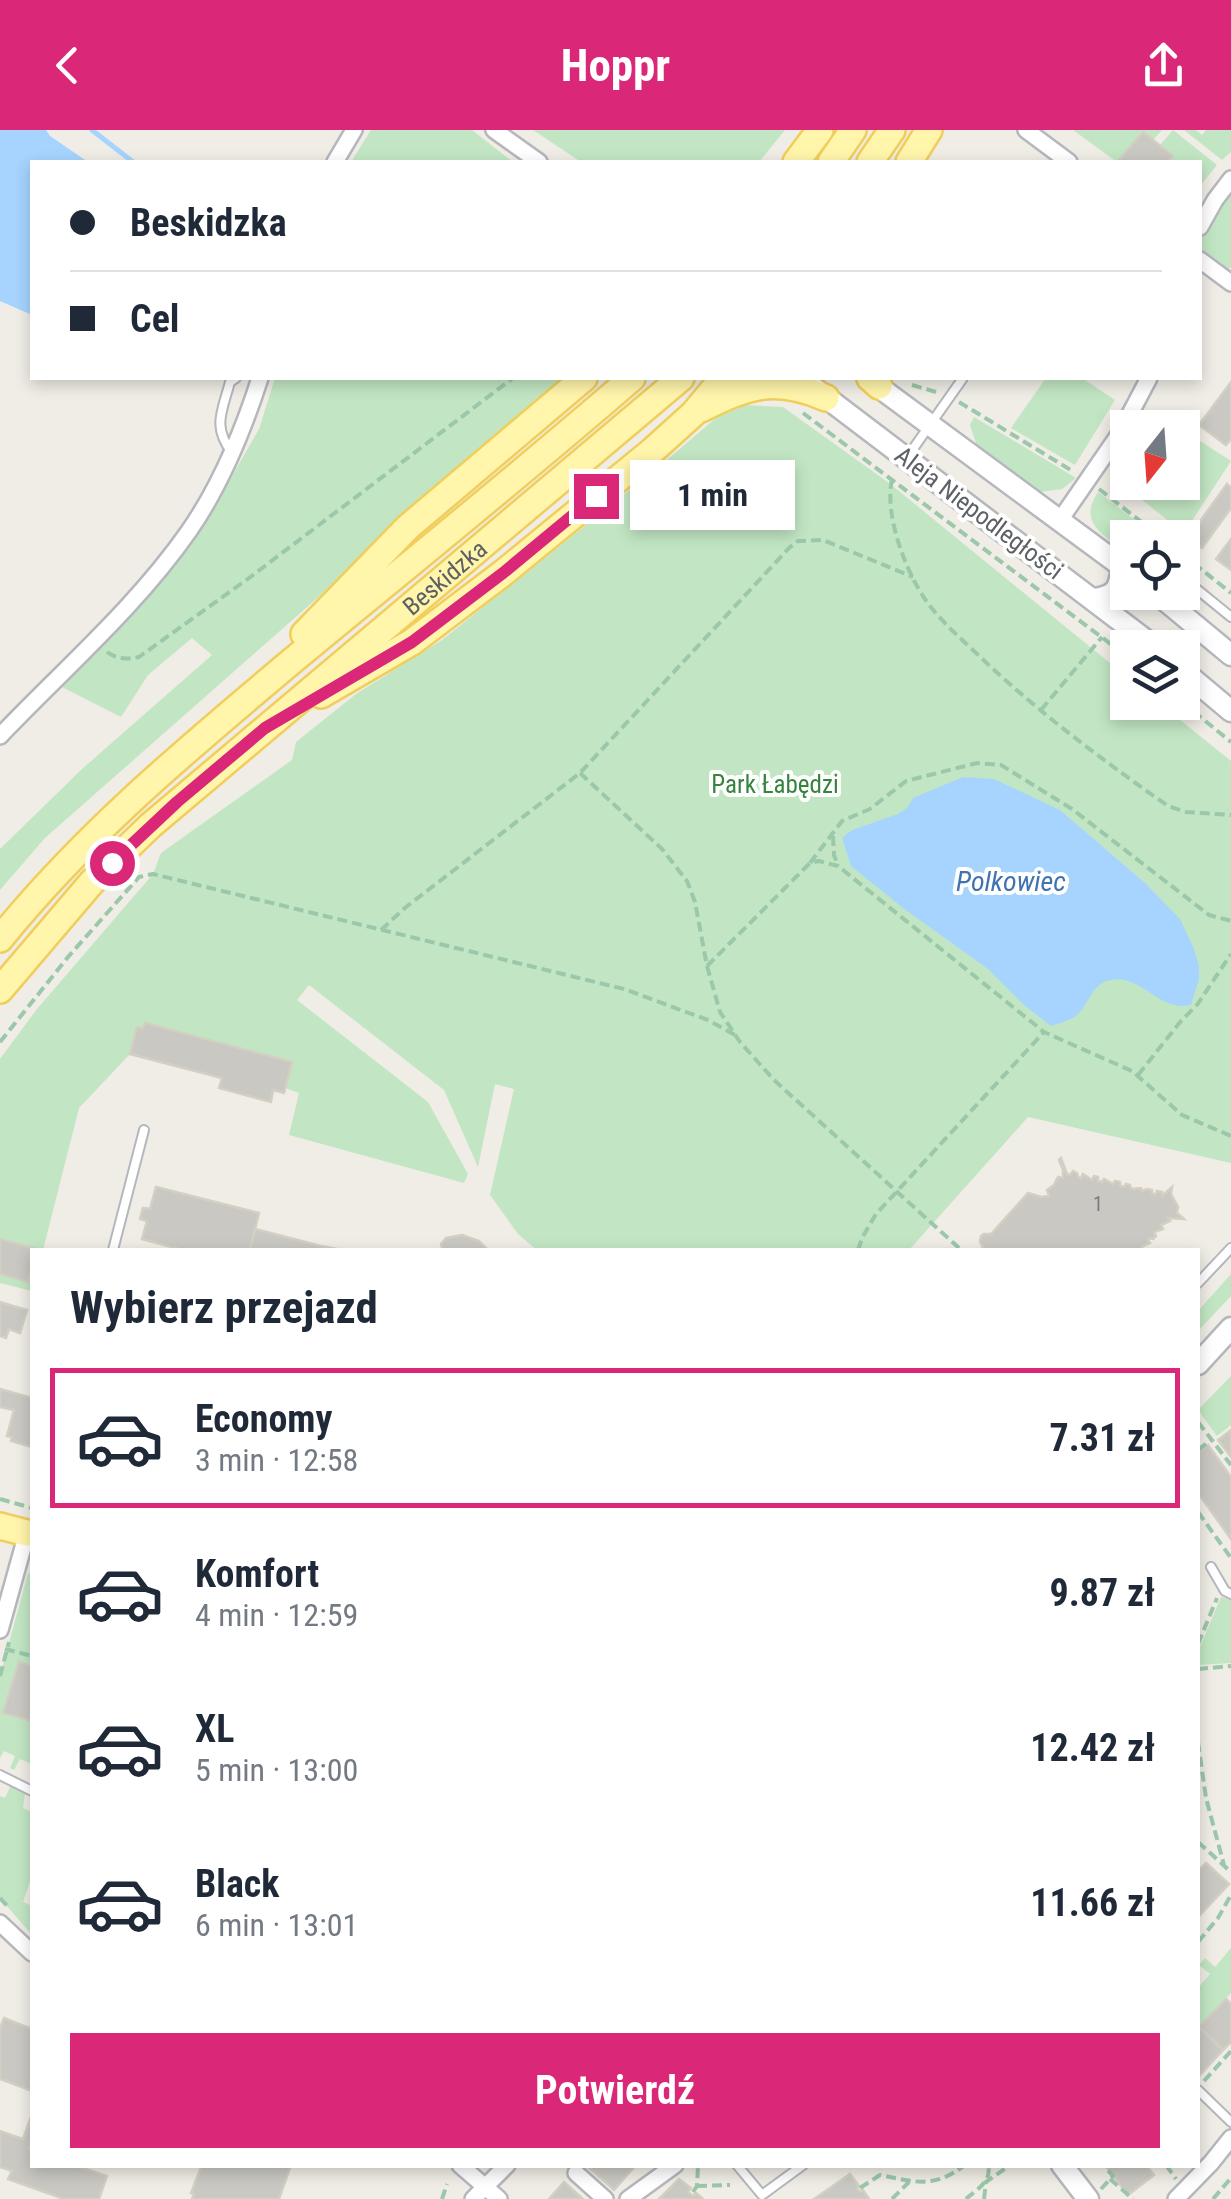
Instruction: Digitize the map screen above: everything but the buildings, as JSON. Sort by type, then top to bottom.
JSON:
[{"type":"main road","points":[[798,160],[820,130]]},
{"type":"main road","points":[[832,160],[853,130]]},
{"type":"main road","points":[[871,160],[892,130]]},
{"type":"main road","points":[[910,160],[930,130]]},
{"type":"main road","points":[[244,702],[408,527],[582,380]]},
{"type":"main road","name":"Beskidzka","points":[[0,939],[69,858],[125,804],[630,380]]},
{"type":"main road","name":"Beskidzka","points":[[0,990],[92,882],[164,814],[679,380]]},
{"type":"main road","points":[[265,728],[412,642],[516,562],[692,414],[721,380]]},
{"type":"main road","points":[[692,414],[731,394],[781,384],[804,388],[826,398]]},
{"type":"main road","points":[[0,1526],[30,1534]]},
{"type":"street","points":[[336,160],[354,130]]},
{"type":"street","points":[[494,130],[536,160]]},
{"type":"street","points":[[1026,130],[1067,160]]},
{"type":"street","points":[[1202,223],[1231,180]]},
{"type":"street","points":[[1202,261],[1231,283]]},
{"type":"street","points":[[0,736],[145,586],[190,530],[226,467],[259,380]]},
{"type":"street","name":"Aleja Niepodległości","points":[[804,380],[1133,630]]},
{"type":"street","name":"Aleja Niepodległości","points":[[871,380],[1110,558]]},
{"type":"street","points":[[1060,520],[1120,433],[1147,380]]},
{"type":"street","points":[[1094,599],[1110,595]]},
{"type":"street","points":[[1187,610],[1231,655]]},
{"type":"street","points":[[1200,685],[1231,711]]},
{"type":"street","points":[[1200,1362],[1231,1328]]},
{"type":"street","points":[[0,1630],[30,1534]]},
{"type":"street","points":[[0,1922],[30,1951]]},
{"type":"street","points":[[1178,2191],[1231,2138]]},
{"type":"street","points":[[464,2168],[498,2199]]},
{"type":"street","points":[[473,2199],[504,2168]]},
{"type":"street","points":[[628,2199],[664,2168]]},
{"type":"street","points":[[1065,2168],[1094,2194]]},
{"type":"street","points":[[576,2174],[605,2199]]},
{"type":"lane","points":[[232,453],[218,425],[233,380]]},
{"type":"lane","points":[[906,459],[962,380]]},
{"type":"lane","points":[[1200,592],[1231,618]]},
{"type":"lane","points":[[114,1248],[144,1130]]},
{"type":"lane","points":[[1200,1281],[1231,1248]]},
{"type":"lane","points":[[1211,1567],[1225,1592],[1231,1594]]},
{"type":"lane","points":[[0,1775],[30,1790]]},
{"type":"lane","points":[[1200,2091],[1231,2122]]},
{"type":"lane","points":[[740,2168],[764,2197],[798,2168]]},
{"type":"path","points":[[93,642],[114,657],[139,656],[249,578],[510,380]]},
{"type":"path","points":[[913,386],[950,396],[1088,480],[1139,520]]},
{"type":"path","points":[[801,412],[1110,639]]},
{"type":"path","points":[[892,479],[895,529],[912,577],[951,630],[1041,710],[1168,806],[1186,812],[1231,815]]},
{"type":"path","points":[[382,930],[406,907],[580,774],[788,548],[798,542],[822,540],[912,577]]},
{"type":"path","points":[[1200,569],[1231,594]]},
{"type":"path","points":[[1041,710],[1105,634]]},
{"type":"path","points":[[1200,717],[1231,742]]},
{"type":"path","points":[[707,966],[810,863],[842,821],[870,809],[906,781],[977,763],[1001,765],[1072,809],[1209,915],[1231,920]]},
{"type":"path","points":[[580,774],[662,849],[687,882],[720,1012],[735,1034],[774,1080],[958,1248]]},
{"type":"path","points":[[833,834],[838,866]]},
{"type":"path","points":[[810,863],[838,866],[1044,1032],[1138,1075],[1182,1115],[1231,1136]]},
{"type":"path","points":[[0,1042],[68,956],[140,877],[153,874],[624,990],[708,1020],[735,1034]]},
{"type":"path","points":[[1138,1075],[1197,1004],[1231,954]]},
{"type":"path","points":[[859,1248],[876,1214],[1044,1032]]},
{"type":"path","points":[[1200,1425],[1231,1466]]},
{"type":"path","points":[[1200,1448],[1211,1440]]},
{"type":"path","points":[[0,1499],[30,1507]]},
{"type":"path","points":[[1200,1515],[1231,1558]]},
{"type":"path","points":[[1200,1639],[1218,1595]]},
{"type":"path","points":[[0,1648],[30,1656]]},
{"type":"path","points":[[1200,1669],[1231,1666]]},
{"type":"path","points":[[1200,1756],[1206,1798],[1224,1865]]},
{"type":"path","points":[[1200,1844],[1231,1872]]},
{"type":"path","points":[[1200,1940],[1231,1895]]},
{"type":"path","points":[[1200,2087],[1231,2052]]},
{"type":"path","points":[[693,2192],[698,2168]]},
{"type":"path","points":[[860,2188],[880,2175],[924,2183],[942,2180],[960,2168]]},
{"type":"path","points":[[984,2199],[988,2168]]},
{"type":"path","points":[[966,2199],[1006,2168]]},
{"type":"path","points":[[1094,2194],[1112,2176],[1105,2168]]},
{"type":"path","points":[[1167,2168],[1178,2191]]},
{"type":"path","points":[[1213,2199],[1231,2178]]},
{"type":"path","points":[[1110,2179],[1131,2199]]},
{"type":"path","points":[[892,2199],[910,2182]]},
{"type":"path","points":[[442,2199],[447,2184]]},
{"type":"path","points":[[697,2186],[730,2185]]},
{"type":"green space","points":[[371,130],[472,130],[510,160],[352,160]]},
{"type":"green space","points":[[533,130],[785,130],[761,160],[578,160]]},
{"type":"green space","points":[[1073,130],[1162,130],[1153,140],[1142,132],[1119,160]]},
{"type":"green space","points":[[1173,130],[1217,165],[1202,184],[1202,160],[1169,160],[1172,156],[1160,145]]},
{"type":"green space","points":[[1184,130],[1196,130],[1202,135],[1206,130],[1231,130],[1231,152],[1222,160]]},
{"type":"green space","points":[[1231,195],[1231,267],[1227,270],[1202,251],[1202,237]]},
{"type":"green space","points":[[274,380],[565,380],[45,838],[0,890],[0,849],[82,769],[212,655],[192,638],[148,675],[121,717],[62,687],[142,604],[211,513],[259,429]]},
{"type":"green space","points":[[1045,380],[1085,380],[1115,400],[1075,465],[1011,428]]},
{"type":"green space","name":"Park Łabędzi","points":[[745,405],[783,407],[889,483],[1110,663],[1110,720],[1180,720],[1231,761],[1231,1163],[1028,1117],[911,1248],[535,1248],[518,1234],[490,1195],[514,1089],[495,1084],[478,1167],[444,1090],[309,985],[297,1000],[428,1102],[468,1174],[464,1183],[289,1135],[299,1093],[285,1088],[292,1062],[145,1023],[143,1028],[137,1027],[130,1054],[79,1108],[44,1248],[30,1248],[30,1290],[0,1283],[0,1059],[37,1009],[153,874],[161,853],[292,760],[296,742],[356,694],[442,640],[716,418]]},
{"type":"green space","points":[[974,417],[1076,478],[1062,489],[1040,492],[977,446],[970,425]]},
{"type":"green space","points":[[1200,441],[1231,461],[1192,520],[1167,520],[1142,500],[1200,500]]},
{"type":"green space","points":[[1098,492],[1135,520],[1110,520],[1110,541],[1092,520],[1092,503]]},
{"type":"green space","points":[[1231,1274],[1231,1296],[1200,1329],[1200,1309]]},
{"type":"green space","points":[[1231,1376],[1231,1425],[1217,1436],[1200,1408]]},
{"type":"green space","points":[[30,1574],[30,1666],[19,1663],[3,1713],[30,1720],[30,1763],[20,1759],[14,1770],[10,1768],[15,1756],[4,1751],[0,1758],[0,1676]]},
{"type":"green space","points":[[1221,1597],[1231,1600],[1231,1663],[1200,1665],[1200,1647]]},
{"type":"green space","points":[[11,1785],[25,1793],[23,1808],[30,1811],[30,1882],[23,1902],[30,1905],[30,1933],[0,1898],[0,1796],[5,1798]]},
{"type":"green space","points":[[1231,1948],[1231,1993],[1200,2027],[1200,1986],[1210,1974],[1200,1964],[1205,1958],[1215,1967]]},
{"type":"water","points":[[0,130],[46,130],[85,160],[30,160],[30,314],[0,301]]},
{"type":"water","name":"Polkowiec","points":[[963,777],[994,779],[1060,810],[1145,883],[1180,919],[1194,949],[1199,979],[1191,1005],[1169,1004],[1132,982],[1111,980],[1096,989],[1076,1015],[1051,1026],[988,969],[851,866],[842,838],[852,830],[898,814],[913,798]]},
{"type":"waterway","points":[[92,130],[130,160]]},
{"type":"route","points":[[112,863],[265,728],[412,642],[596,496]]}]
